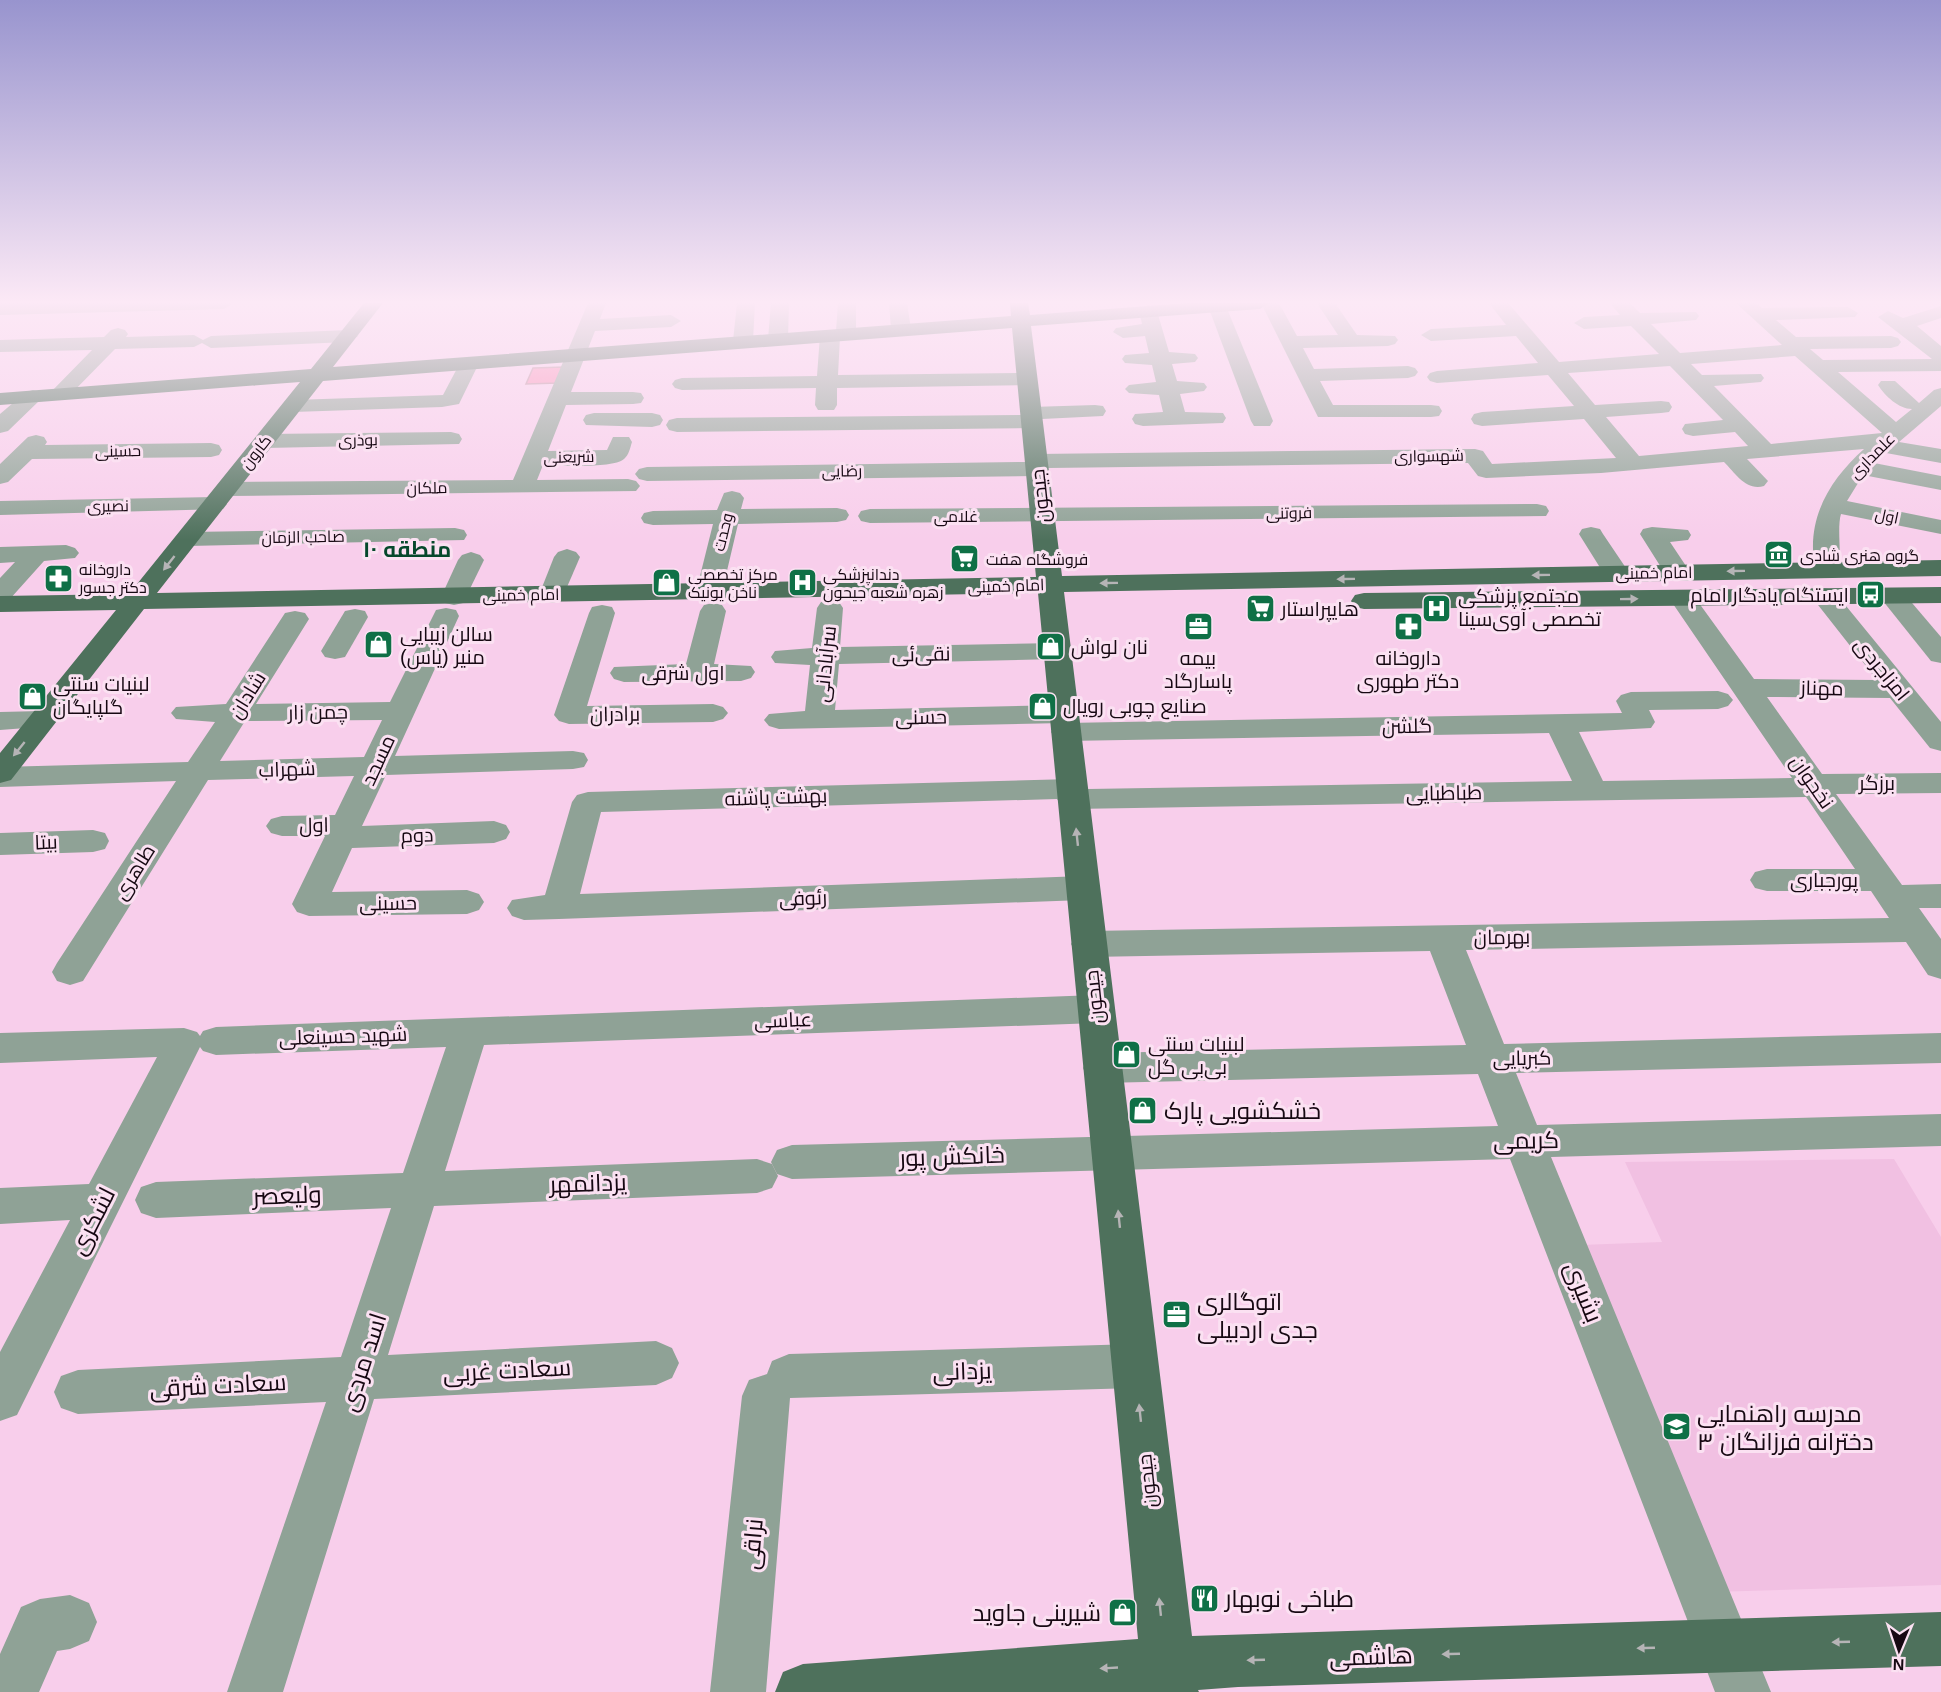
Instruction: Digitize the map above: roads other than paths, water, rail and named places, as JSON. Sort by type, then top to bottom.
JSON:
[{"type":"main road","points":[[0,399],[215,382]]},
{"type":"main road","name":"کارون","points":[[0,772],[312,382]]},
{"type":"main road","name":"جیحون","points":[[1028,382],[1169,1678]]},
{"type":"main road","name":"امام خمینی","points":[[0,624],[130,611],[450,606],[602,613],[711,601],[1825,583],[1941,568]]},
{"type":"main road","name":"امام خمینی","points":[[1155,593],[1617,574],[1680,585]]},
{"type":"main road","name":"امام خمینی","points":[[1825,583],[1892,596],[1941,595]]},
{"type":"main road","name":"امام خمینی","points":[[0,604],[295,619],[355,617],[552,595],[830,608],[1051,594]]},
{"type":"main road","name":"هاشمی","points":[[802,1692],[1169,1678],[1734,1669],[1941,1639]]},
{"type":"street","points":[[60,394],[72,382]]},
{"type":"street","points":[[293,406],[447,400],[458,382]]},
{"type":"street","points":[[522,487],[565,382]]},
{"type":"street","points":[[617,440],[639,382]]},
{"type":"street","points":[[824,424],[829,382]]},
{"type":"street","points":[[682,384],[829,382],[1095,411]]},
{"type":"street","points":[[1167,382],[1176,419]]},
{"type":"street","points":[[1244,382],[1262,421]]},
{"type":"street","points":[[1311,382],[1326,412],[1431,411]]},
{"type":"street","points":[[1564,382],[1633,463]]},
{"type":"street","points":[[1698,382],[1766,451]]},
{"type":"street","points":[[1837,382],[1861,403],[1896,428],[1941,456]]},
{"type":"street","points":[[1888,385],[1896,428]]},
{"type":"street","points":[[1136,389],[1197,387]]},
{"type":"street","name":"علمداری","points":[[1825,583],[1829,511],[1857,467],[1896,428],[1941,394]]},
{"type":"street","points":[[0,426],[33,396]]},
{"type":"street","points":[[558,399],[633,398]]},
{"type":"street","points":[[1861,403],[1896,428],[1941,427]]},
{"type":"street","points":[[677,425],[824,424],[1030,404]]},
{"type":"street","points":[[1482,419],[1661,407]]},
{"type":"street","points":[[1143,419],[1215,418]]},
{"type":"street","points":[[589,420],[617,440]]},
{"type":"street","points":[[617,440],[652,420]]},
{"type":"street","points":[[1693,429],[1741,426]]},
{"type":"street","name":"شهسواری","points":[[1037,465],[1475,456],[1486,471],[1601,466],[1766,451],[1896,428]]},
{"type":"street","points":[[65,451],[84,431]]},
{"type":"street","name":"بوذری","points":[[265,441],[451,439]]},
{"type":"street","name":"شریعنی","points":[[534,458],[617,440]]},
{"type":"street","name":"حسینی","points":[[0,477],[31,447],[65,451],[211,450]]},
{"type":"street","points":[[1728,453],[1756,481]]},
{"type":"street","points":[[1662,460],[1678,477]]},
{"type":"street","name":"رضایی","points":[[637,480],[737,472],[1037,465]]},
{"type":"street","points":[[1601,466],[1620,488]]},
{"type":"street","points":[[1857,467],[1941,483]]},
{"type":"street","name":"وحدت","points":[[698,672],[737,472]]},
{"type":"street","name":"ملکان","points":[[221,497],[522,487],[637,480]]},
{"type":"street","name":"نصیری","points":[[0,508],[221,497]]},
{"type":"street","name":"اول","points":[[1833,505],[1941,527]]},
{"type":"street","name":"فروتنی","points":[[1042,516],[1537,511]]},
{"type":"street","points":[[653,518],[837,515]]},
{"type":"street","name":"غلامی","points":[[870,516],[1042,516]]},
{"type":"street","points":[[1591,534],[1617,574]]},
{"type":"street","name":"نخجوان","points":[[1679,535],[1641,534],[1680,585],[1742,700],[1814,785],[1941,966]]},
{"type":"street","name":"صاحب الزمان","points":[[188,539],[455,535]]},
{"type":"street","points":[[0,555],[66,553]]},
{"type":"street","points":[[0,594],[37,554]]},
{"type":"street","points":[[552,595],[567,556]]},
{"type":"street","name":"مسجد","points":[[309,904],[471,560]]},
{"type":"street","name":"امزاجردی","points":[[1825,583],[1898,689],[1941,742]]},
{"type":"street","points":[[1892,596],[1941,655]]},
{"type":"street","name":"سرآبادانی","points":[[819,719],[830,608]]},
{"type":"street","name":"برادران","points":[[602,613],[569,715],[704,713]]},
{"type":"street","points":[[335,651],[355,617]]},
{"type":"street","name":"شادان","points":[[198,772],[295,619]]},
{"type":"street","name":"نقی‌ئی","points":[[784,657],[1057,651]]},
{"type":"street","name":"اول شرقی","points":[[624,673],[741,672]]},
{"type":"street","name":"مهناز","points":[[1742,700],[1898,689]]},
{"type":"street","points":[[1742,700],[1829,711]]},
{"type":"street","name":"گلشن","points":[[1065,723],[1640,723],[1631,701],[1742,700]]},
{"type":"street","name":"چمن زار","points":[[236,712],[401,711]]},
{"type":"street","points":[[186,713],[236,712]]},
{"type":"street","points":[[0,721],[42,720]]},
{"type":"street","name":"حسنی","points":[[779,720],[1065,723]]},
{"type":"street","points":[[1559,723],[1593,791]]},
{"type":"street","name":"شهراب","points":[[0,777],[573,760]]},
{"type":"street","name":"طاهری","points":[[70,972],[198,772]]},
{"type":"street","name":"برزگر","points":[[1814,785],[1941,783]]},
{"type":"street","name":"طباطبایی","points":[[1072,794],[1593,791],[1814,785]]},
{"type":"street","name":"بهشت پاشنه","points":[[559,907],[588,802],[1072,794]]},
{"type":"street","name":"اول","points":[[282,826],[344,831]]},
{"type":"street","name":"دوم","points":[[344,831],[494,832]]},
{"type":"street","name":"بیتا","points":[[0,844],[93,841]]},
{"type":"street","name":"پورجباری","points":[[1767,880],[1886,888],[1941,896]]},
{"type":"street","name":"رئوفی","points":[[524,908],[1083,888]]},
{"type":"street","name":"حسینی","points":[[309,904],[467,902]]},
{"type":"street","name":"بهرمان","points":[[1089,944],[1915,930]]},
{"type":"street","name":"بشیری","points":[[1443,938],[1734,1669]]},
{"type":"street","name":"عباسی","points":[[470,1031],[1096,1009]]},
{"type":"street","name":"شهید حسینعلی","points":[[0,1048],[470,1031]]},
{"type":"street","name":"اسد مردی","points":[[255,1692],[470,1031]]},
{"type":"street","name":"لشکری","points":[[0,1399],[103,1201],[200,1041]]},
{"type":"street","name":"کبریایی","points":[[1102,1068],[1941,1048]]},
{"type":"street","name":"کریمی","points":[[1111,1151],[1941,1130]]},
{"type":"street","name":"خانکش پور","points":[[774,1169],[1111,1151]]},
{"type":"street","name":"یزدانمهر","points":[[419,1190],[774,1169]]},
{"type":"street","name":"ولیعصر","points":[[156,1200],[419,1190]]},
{"type":"street","points":[[0,1206],[103,1201]]},
{"type":"street","name":"سعادت غربی","points":[[358,1378],[656,1363]]},
{"type":"street","name":"یزدانی","points":[[778,1386],[1135,1366]]},
{"type":"street","name":"سعادت شرقی","points":[[78,1392],[358,1378]]},
{"type":"street","name":"نراقی","points":[[738,1692],[778,1386]]},
{"type":"street","points":[[11,1692],[40,1626],[70,1622]]},
{"type":"place","name":"گروه هنری شادی","points":[[1779,555]]},
{"type":"place","name":"فروشگاه هفت","points":[[965,559]]},
{"type":"place","name":"داروخانه دکتر جسور","points":[[58,578]]},
{"type":"place","name":"مرکز تخصصی ناخن یونیک","points":[[667,583]]},
{"type":"place","name":"دندانپزشکی زهره شعبه جیحون","points":[[802,583]]},
{"type":"place","name":"ایستگاه یادگار امام","points":[[1870,595]]},
{"type":"place","name":"مجتمع پزشکی تخصصی آوی‌سینا","points":[[1437,608]]},
{"type":"place","name":"هایپراستار","points":[[1260,609]]},
{"type":"place","name":"بیمه پاسارگاد","points":[[1198,627]]},
{"type":"place","name":"داروخانه دکتر طهوری","points":[[1408,627]]},
{"type":"place","name":"سالن زیبایی منیر (یاس)","points":[[379,645]]},
{"type":"place","name":"نان لواش","points":[[1050,647]]},
{"type":"place","name":"لبنیات سنتی گلپایگان","points":[[32,696]]},
{"type":"place","name":"صنایع چوبی رویال","points":[[1042,706]]},
{"type":"place","name":"لبنیات سنتی بی‌بی گل","points":[[1127,1055]]},
{"type":"place","name":"خشکشویی پارک","points":[[1143,1110]]},
{"type":"place","name":"اتوگالری جدی اردبیلی","points":[[1176,1315]]},
{"type":"place","name":"مدرسه راهنمایی دخترانه فرزانگان ۳","points":[[1676,1427]]},
{"type":"place","name":"طباخی نوبهار","points":[[1204,1598]]},
{"type":"place","name":"شیرینی جاوید","points":[[1122,1612]]},
{"type":"district","name":"منطقه ۱۰","points":[[407,549]]}]
